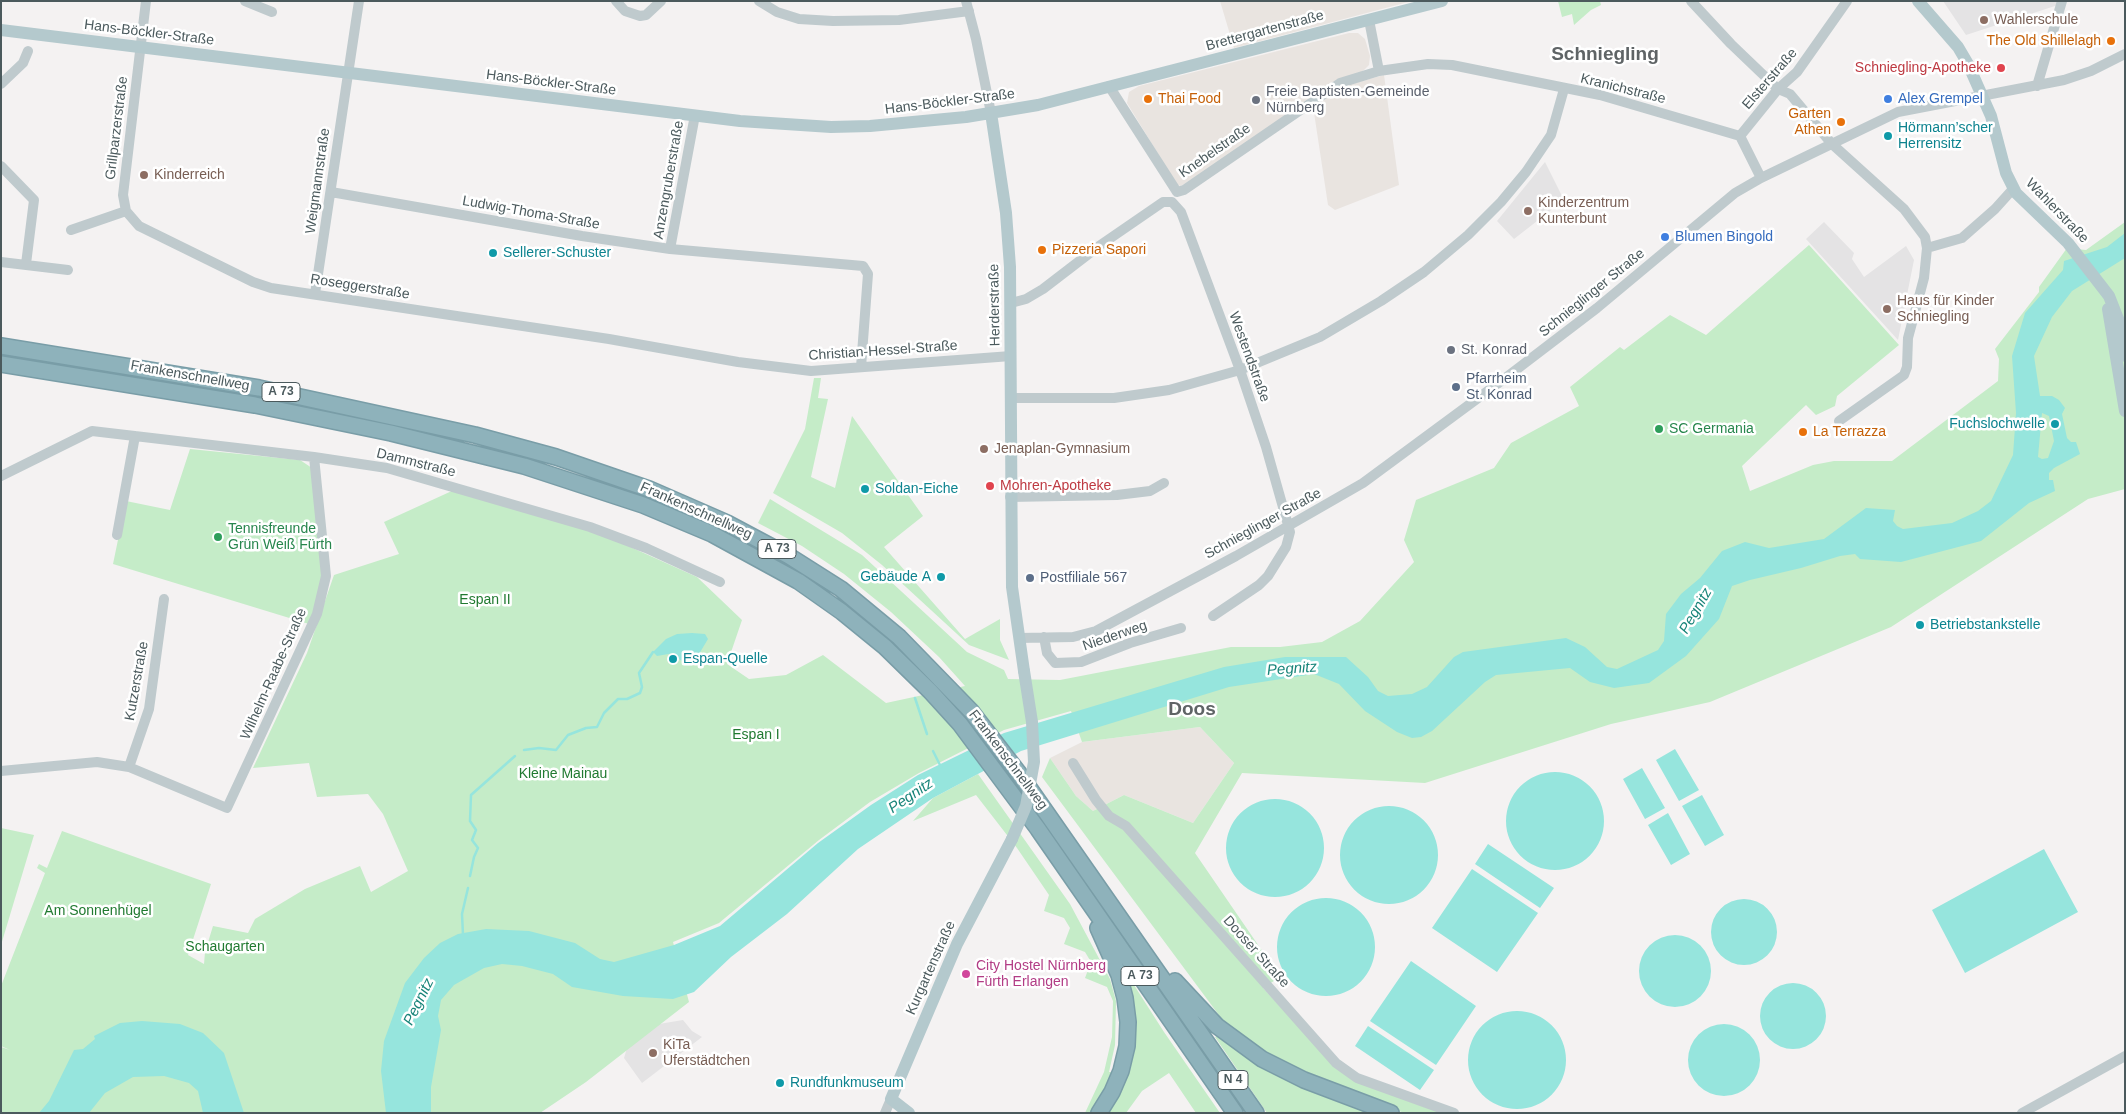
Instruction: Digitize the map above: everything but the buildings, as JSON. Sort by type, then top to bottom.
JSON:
[{"type":"highway","name":"Frankenschnellweg","points":[[1,346],[178,374],[356,407],[502,442],[649,489],[748,533],[833,584],[899,637],[962,700],[1018,772],[1256,1113]]},
{"type":"highway","name":"Frankenschnellweg","points":[[1,364],[255,405],[348,423],[524,466],[643,505],[746,551],[818,594],[885,647],[944,707],[1002,780],[1235,1113]]},
{"type":"highway","points":[[1083,895],[1119,976],[1128,1014],[1128,1038],[1121,1071],[1112,1092],[1099,1113]]},
{"type":"highway","points":[[1115,909],[1198,1007],[1239,1044],[1291,1075],[1392,1113]]},
{"type":"main road","name":"Brettergartenstraße","points":[[1096,90],[1442,1]]},
{"type":"main road","name":"Wahlerstraße","points":[[1918,1],[1961,52],[1983,96],[2013,188],[2021,200],[2060,235],[2100,285]]},
{"type":"main road","name":"Hans-Böckler-Straße","points":[[1,30],[775,124],[831,127],[890,126],[991,114],[1096,90]]},
{"type":"main road","name":"Herderstraße","points":[[991,114],[1007,224],[1011,303],[1010,497],[1013,597],[1024,671]]},
{"type":"main road","points":[[2100,285],[2109,296],[2118,316],[2125,356]]},
{"type":"main road","points":[[2100,285],[2110,316],[2125,411]]},
{"type":"main road","name":"Kurgartenstraße","points":[[891,1099],[957,944],[1012,839],[1026,806],[1034,762],[1032,722],[1024,671]]},
{"type":"main road","points":[[891,1099],[909,1113]]},
{"type":"street","name":"Grillparzerstraße","points":[[126,211],[123,195],[146,1]]},
{"type":"street","points":[[245,1],[272,12]]},
{"type":"street","name":"Weigmannstraße","points":[[315,294],[359,1]]},
{"type":"street","points":[[616,1],[625,11],[640,16],[646,14],[661,1]]},
{"type":"street","points":[[759,1],[777,12],[799,19],[833,21],[899,20],[967,6],[991,114]]},
{"type":"street","points":[[1691,1],[1730,44],[1778,89],[1790,94],[1832,144],[1904,209],[1925,236],[1927,248],[1924,278],[1908,338],[1908,368],[1904,375],[1839,421]]},
{"type":"street","name":"Elsterstraße","points":[[1740,136],[1778,89],[1797,72],[1847,1]]},
{"type":"street","points":[[2037,86],[2062,1]]},
{"type":"street","points":[[1369,20],[1380,71]]},
{"type":"street","points":[[1,84],[23,63],[28,51]]},
{"type":"street","name":"Schnieglinger Straße","points":[[1018,638],[1073,637],[1096,631],[1288,526],[1397,461],[1589,314],[1736,193],[1761,178],[1898,112],[2037,86],[2077,76],[2125,54]]},
{"type":"street","name":"Kranichstraße","points":[[1380,71],[1428,64],[1444,64],[1531,80],[1600,96],[1740,136]]},
{"type":"street","name":"Knebelstraße","points":[[1011,303],[1034,295],[1142,216],[1163,202],[1175,197],[1321,95],[1346,81],[1380,71]]},
{"type":"street","name":"Westendstraße","points":[[1109,86],[1175,197],[1240,370],[1266,447],[1288,526]]},
{"type":"street","points":[[1010,398],[1114,398],[1169,390],[1240,370],[1320,337],[1381,301],[1444,256],[1501,202],[1526,172],[1551,134],[1564,89]]},
{"type":"street","name":"Anzengruberstraße","points":[[670,249],[695,115]]},
{"type":"street","points":[[1740,136],[1761,178]]},
{"type":"street","points":[[1,166],[34,200],[26,264]]},
{"type":"street","points":[[1927,248],[1962,238],[1995,209],[2013,188]]},
{"type":"street","name":"Ludwig-Thoma-Straße","points":[[331,192],[582,236],[670,249],[863,266],[868,274],[861,368]]},
{"type":"street","points":[[71,230],[126,211]]},
{"type":"street","name":"Roseggerstraße","points":[[126,211],[139,226],[254,282],[271,288],[609,339]]},
{"type":"street","points":[[1,262],[68,270]]},
{"type":"street","name":"Christian-Hessel-Straße","points":[[609,339],[728,361],[811,371],[1011,356]]},
{"type":"street","name":"Dammstraße","points":[[1,476],[92,430],[314,457],[386,468],[590,527],[646,548],[720,582]]},
{"type":"street","points":[[117,535],[135,436]]},
{"type":"street","name":"Wilhelm-Raabe-Straße","points":[[129,767],[227,808],[317,614],[326,576],[314,457]]},
{"type":"street","points":[[1010,497],[1117,495],[1150,491],[1164,483]]},
{"type":"street","points":[[1213,616],[1259,585],[1268,576],[1286,547],[1290,532],[1288,526]]},
{"type":"street","name":"Kutzerstraße","points":[[129,767],[149,709],[164,599]]},
{"type":"street","name":"Niederweg","points":[[1044,637],[1047,653],[1055,663],[1081,662],[1130,643],[1181,628]]},
{"type":"street","points":[[1,771],[98,762],[129,767]]},
{"type":"street","name":"Dooser Straße","points":[[1073,763],[1096,800],[1109,816],[1126,826],[1336,1063],[1356,1078],[1454,1113]]},
{"type":"street","points":[[2022,1113],[2125,1056]]},
{"type":"street","name":"Kurgartenstraße","points":[[886,1113],[891,1099]]},
{"type":"shaded area","points":[[1220,1],[1412,1],[1234,48]]},
{"type":"shaded area","name":"Wahlerschule","points":[[1943,1],[2059,1],[2058,5],[1966,35]]},
{"type":"shaded area","points":[[1349,33],[1358,33],[1365,39],[1370,56],[1369,65],[1364,70],[1181,186],[1177,185],[1127,103],[1129,92],[1139,86]]},
{"type":"shaded area","points":[[1384,75],[1399,185],[1335,210],[1328,205],[1313,106],[1344,86]]},
{"type":"shaded area","name":"Kinderzentrum Kunterbunt","points":[[1545,162],[1564,200],[1514,239],[1497,221]]},
{"type":"shaded area","name":"Haus für Kinder Schniegling","points":[[1824,222],[1854,253],[1852,259],[1864,277],[1906,246],[1914,260],[1898,340],[1806,239]]},
{"type":"shaded area","points":[[1200,727],[1234,763],[1193,823],[1124,795],[1093,811],[1076,796],[1050,758],[1082,742]]},
{"type":"shaded area","name":"KiTa Uferstädtchen","points":[[683,1020],[692,1031],[702,1037],[642,1083],[624,1058],[627,1048],[659,1024]]},
{"type":"green space","points":[[1558,1],[1600,1],[1601,5],[1591,10],[1574,25],[1572,14],[1562,17]]},
{"type":"green space","points":[[2125,222],[2125,489],[2088,499],[1891,627],[1710,702],[1611,724],[1425,783],[1242,773],[1195,853],[1265,955],[1277,979],[1263,988],[1330,1061],[1441,1113],[1404,1113],[1275,1060],[1230,1030],[1042,777],[1050,758],[1076,796],[1093,811],[1124,795],[1193,823],[1234,763],[1200,727],[1082,742],[1071,711],[1004,730],[919,773],[870,802],[819,840],[719,923],[673,942],[689,1002],[586,1082],[540,1113],[1,1113],[1,1047],[10,1050],[1,1046],[1,986],[45,873],[37,868],[39,864],[47,868],[62,831],[211,884],[188,955],[204,964],[205,952],[213,926],[248,933],[255,919],[305,889],[360,866],[371,892],[408,871],[383,814],[368,794],[317,797],[309,763],[253,768],[307,653],[334,575],[399,554],[384,522],[454,490],[572,525],[626,545],[697,577],[742,620],[727,664],[749,679],[786,675],[823,655],[886,703],[965,686],[939,657],[891,612],[844,574],[802,546],[758,523],[770,499],[862,555],[967,652],[1004,670],[1008,679],[1060,680],[1231,647],[1280,647],[1322,642],[1360,621],[1414,562],[1404,540],[1416,500],[1494,468],[1511,443],[1579,406],[1570,387],[1620,347],[1624,350],[1670,315],[1706,335],[1809,245],[1899,345],[1837,396],[1835,406],[1816,415],[1806,405],[1742,466],[1750,491],[1813,465],[1834,461],[1892,461],[1998,381],[1999,359],[1995,349],[2039,292],[2039,287],[2067,248],[2086,250]]},
{"type":"green space","points":[[814,378],[821,378],[818,398],[828,399],[811,477],[835,488],[852,416],[923,516],[884,547],[965,639],[1000,619],[1000,640],[1009,660],[969,645],[882,565],[842,533],[773,493],[805,429]]},
{"type":"green space","name":"Tennisfreunde Grün Weiß Fürth","points":[[190,449],[300,460],[312,468],[322,576],[315,612],[309,624],[113,564],[126,501],[170,510]]},
{"type":"green space","points":[[978,774],[1070,904],[1110,979],[1116,1001],[1115,1045],[1109,1072],[1125,1073],[1125,971],[1164,1032],[1220,1113],[1196,1113],[1169,1073],[1142,1091],[1126,1113],[1085,1113],[1104,1072],[1112,1037],[1113,1001],[1107,987],[1085,978],[1091,962],[1085,952],[1064,944],[1070,928],[1064,918],[1044,911],[1049,895],[1017,848],[976,795],[913,821],[933,798]]},
{"type":"green space","points":[[1,828],[34,835],[1,945]]},
{"type":"green space","points":[[1217,1036],[1271,1073],[1376,1113],[1267,1113],[1215,1037]]},
{"type":"water","name":"Pegnitz","points":[[2125,233],[2125,258],[2072,291],[2052,317],[2034,356],[2040,396],[2052,396],[2059,400],[2065,408],[2062,414],[2067,438],[2071,442],[2076,442],[2080,454],[2054,468],[2049,473],[2049,480],[2053,480],[2055,491],[2029,503],[1981,541],[1901,562],[1860,559],[1855,554],[1840,556],[1732,586],[1719,619],[1686,656],[1649,683],[1614,688],[1590,682],[1570,668],[1496,675],[1485,682],[1432,731],[1421,737],[1412,738],[1397,732],[1365,711],[1339,684],[1314,674],[1229,687],[1021,751],[933,798],[858,849],[787,914],[731,957],[694,992],[673,999],[623,996],[572,987],[553,974],[522,966],[502,964],[484,968],[454,985],[441,1000],[438,1016],[441,1030],[431,1087],[431,1113],[386,1113],[381,1071],[384,1041],[405,983],[424,958],[440,943],[458,934],[486,929],[529,931],[575,943],[600,959],[614,962],[674,945],[720,926],[818,843],[871,805],[918,775],[1004,733],[1224,667],[1285,657],[1346,657],[1368,677],[1378,691],[1388,696],[1412,694],[1427,687],[1454,657],[1463,652],[1566,638],[1585,647],[1607,667],[1617,669],[1658,650],[1664,641],[1666,614],[1681,594],[1700,578],[1722,551],[1745,542],[1769,548],[1824,539],[1866,508],[1895,510],[1893,521],[1903,529],[1952,523],[1978,511],[1991,501],[2013,455],[2016,413],[2012,356],[2025,313],[2063,270],[2064,261],[2107,247]],"holes":[[[2042,413],[2049,416],[2054,441],[2048,458],[2042,459],[2038,457]]]},
{"type":"water","points":[[677,634],[705,634],[708,639],[696,659],[691,663],[680,660],[674,653],[657,656],[653,652],[666,639]]},
{"type":"water","points":[[1675,749],[1699,790],[1679,801],[1656,760]]},
{"type":"water","points":[[1642,768],[1665,808],[1645,819],[1623,779]]},
{"type":"water","points":[[1555,772],[1574,776],[1590,786],[1600,802],[1604,821],[1600,840],[1590,856],[1574,866],[1555,870],[1536,866],[1520,856],[1510,840],[1506,821],[1510,802],[1520,786],[1536,776]]},
{"type":"water","points":[[1702,795],[1724,835],[1705,846],[1682,806]]},
{"type":"water","points":[[1275,799],[1285,800],[1302,807],[1316,821],[1323,838],[1323,858],[1316,875],[1302,889],[1285,896],[1275,897],[1265,896],[1248,889],[1234,875],[1227,858],[1226,848],[1227,838],[1234,821],[1248,807],[1265,800]]},
{"type":"water","points":[[1389,806],[1399,807],[1416,814],[1430,828],[1437,845],[1437,865],[1430,882],[1416,896],[1399,903],[1389,904],[1379,903],[1362,896],[1348,882],[1341,865],[1340,855],[1341,845],[1348,828],[1362,814],[1379,807]]},
{"type":"water","points":[[1668,813],[1690,854],[1671,865],[1648,825]]},
{"type":"water","points":[[1488,844],[1554,888],[1540,908],[1475,864]]},
{"type":"water","points":[[2044,849],[2078,912],[1965,973],[1932,910]]},
{"type":"water","points":[[1472,869],[1538,913],[1497,972],[1432,928]]},
{"type":"water","points":[[1326,898],[1336,899],[1353,906],[1367,920],[1374,937],[1374,957],[1367,974],[1353,988],[1336,995],[1326,996],[1316,995],[1299,988],[1285,974],[1278,957],[1277,947],[1278,937],[1285,920],[1299,906],[1316,899]]},
{"type":"water","points":[[1744,899],[1757,902],[1767,909],[1774,919],[1777,932],[1774,945],[1767,955],[1757,962],[1744,965],[1731,962],[1721,955],[1714,945],[1711,932],[1714,919],[1721,909],[1731,902]]},
{"type":"water","points":[[1675,935],[1695,941],[1705,951],[1711,971],[1705,991],[1695,1001],[1675,1007],[1655,1001],[1645,991],[1639,971],[1645,951],[1655,941]]},
{"type":"water","points":[[1411,961],[1476,1006],[1436,1065],[1370,1021]]},
{"type":"water","points":[[1793,983],[1806,986],[1816,993],[1823,1003],[1826,1016],[1823,1029],[1816,1039],[1806,1046],[1793,1049],[1780,1046],[1770,1039],[1763,1029],[1760,1016],[1763,1003],[1770,993],[1780,986]]},
{"type":"water","points":[[1517,1011],[1527,1012],[1544,1019],[1558,1033],[1565,1050],[1565,1070],[1558,1087],[1544,1101],[1527,1108],[1517,1109],[1507,1108],[1490,1101],[1476,1087],[1469,1070],[1468,1060],[1469,1050],[1476,1033],[1490,1019],[1507,1012]]},
{"type":"water","points":[[142,1021],[180,1024],[203,1033],[224,1053],[244,1113],[203,1113],[198,1091],[189,1083],[164,1076],[133,1077],[105,1093],[89,1113],[39,1113],[49,1101],[74,1050],[83,1049],[95,1039],[94,1036],[120,1023]]},
{"type":"water","points":[[1724,1024],[1744,1030],[1754,1040],[1760,1060],[1754,1080],[1744,1090],[1724,1096],[1704,1090],[1694,1080],[1688,1060],[1694,1040],[1704,1030]]},
{"type":"water","points":[[1368,1026],[1434,1070],[1420,1090],[1355,1046]]},
{"type":"waterway","points":[[524,750],[539,748],[556,750],[568,735],[586,728],[597,727],[604,713],[618,699],[627,699],[640,693],[642,687],[639,673],[653,652]]},
{"type":"waterway","points":[[915,698],[927,734]]},
{"type":"waterway","points":[[933,751],[941,767]]},
{"type":"waterway","points":[[470,876],[478,848],[472,840],[476,830],[470,821],[471,795],[515,756]]},
{"type":"waterway","points":[[463,935],[462,914],[468,888]]},
{"type":"place","name":"Wahlerschule","points":[[1984,20]]},
{"type":"place","name":"The Old Shillelagh","points":[[2111,41]]},
{"type":"place","name":"Schniegling-Apotheke","points":[[2001,68]]},
{"type":"place","name":"Thai Food","points":[[1148,99]]},
{"type":"place","name":"Alex Grempel","points":[[1888,99]]},
{"type":"place","name":"Freie Baptisten-Gemeinde Nürnberg","points":[[1256,100]]},
{"type":"place","name":"Garten Athen","points":[[1841,122]]},
{"type":"place","name":"Hörmann’scher Herrensitz","points":[[1888,136]]},
{"type":"place","name":"Kinderreich","points":[[144,175]]},
{"type":"place","name":"Kinderzentrum Kunterbunt","points":[[1528,211]]},
{"type":"place","name":"Blumen Bingold","points":[[1665,237]]},
{"type":"place","name":"Pizzeria Sapori","points":[[1042,250]]},
{"type":"place","name":"Sellerer-Schuster","points":[[493,253]]},
{"type":"place","name":"Haus für Kinder Schniegling","points":[[1887,309]]},
{"type":"place","name":"St. Konrad","points":[[1451,350]]},
{"type":"place","name":"Pfarrheim St. Konrad","points":[[1456,387]]},
{"type":"place","name":"Fuchslochwelle","points":[[2055,424]]},
{"type":"place","name":"SC Germania","points":[[1659,429]]},
{"type":"place","name":"La Terrazza","points":[[1803,432]]},
{"type":"place","name":"Jenaplan-Gymnasium","points":[[984,449]]},
{"type":"place","name":"Mohren-Apotheke","points":[[990,486]]},
{"type":"place","name":"Soldan-Eiche","points":[[865,489]]},
{"type":"place","name":"Tennisfreunde Grün Weiß Fürth","points":[[218,537]]},
{"type":"place","name":"Gebäude A","points":[[941,577]]},
{"type":"place","name":"Postfiliale 567","points":[[1030,578]]},
{"type":"place","name":"Betriebstankstelle","points":[[1920,625]]},
{"type":"place","name":"Espan-Quelle","points":[[673,659]]},
{"type":"place","name":"City Hostel Nürnberg Fürth Erlangen","points":[[966,974]]},
{"type":"place","name":"KiTa Uferstädtchen","points":[[653,1053]]},
{"type":"place","name":"Rundfunkmuseum","points":[[780,1083]]},
{"type":"district","name":"Schniegling","points":[[1605,55]]},
{"type":"district","name":"Doos","points":[[1192,710]]},
{"type":"park label","name":"Espan II","points":[[485,600]]},
{"type":"park label","name":"Espan I","points":[[756,735]]},
{"type":"park label","name":"Kleine Mainau","points":[[563,774]]},
{"type":"park label","name":"Am Sonnenhügel","points":[[98,911]]},
{"type":"park label","name":"Schaugarten","points":[[225,947]]}]
